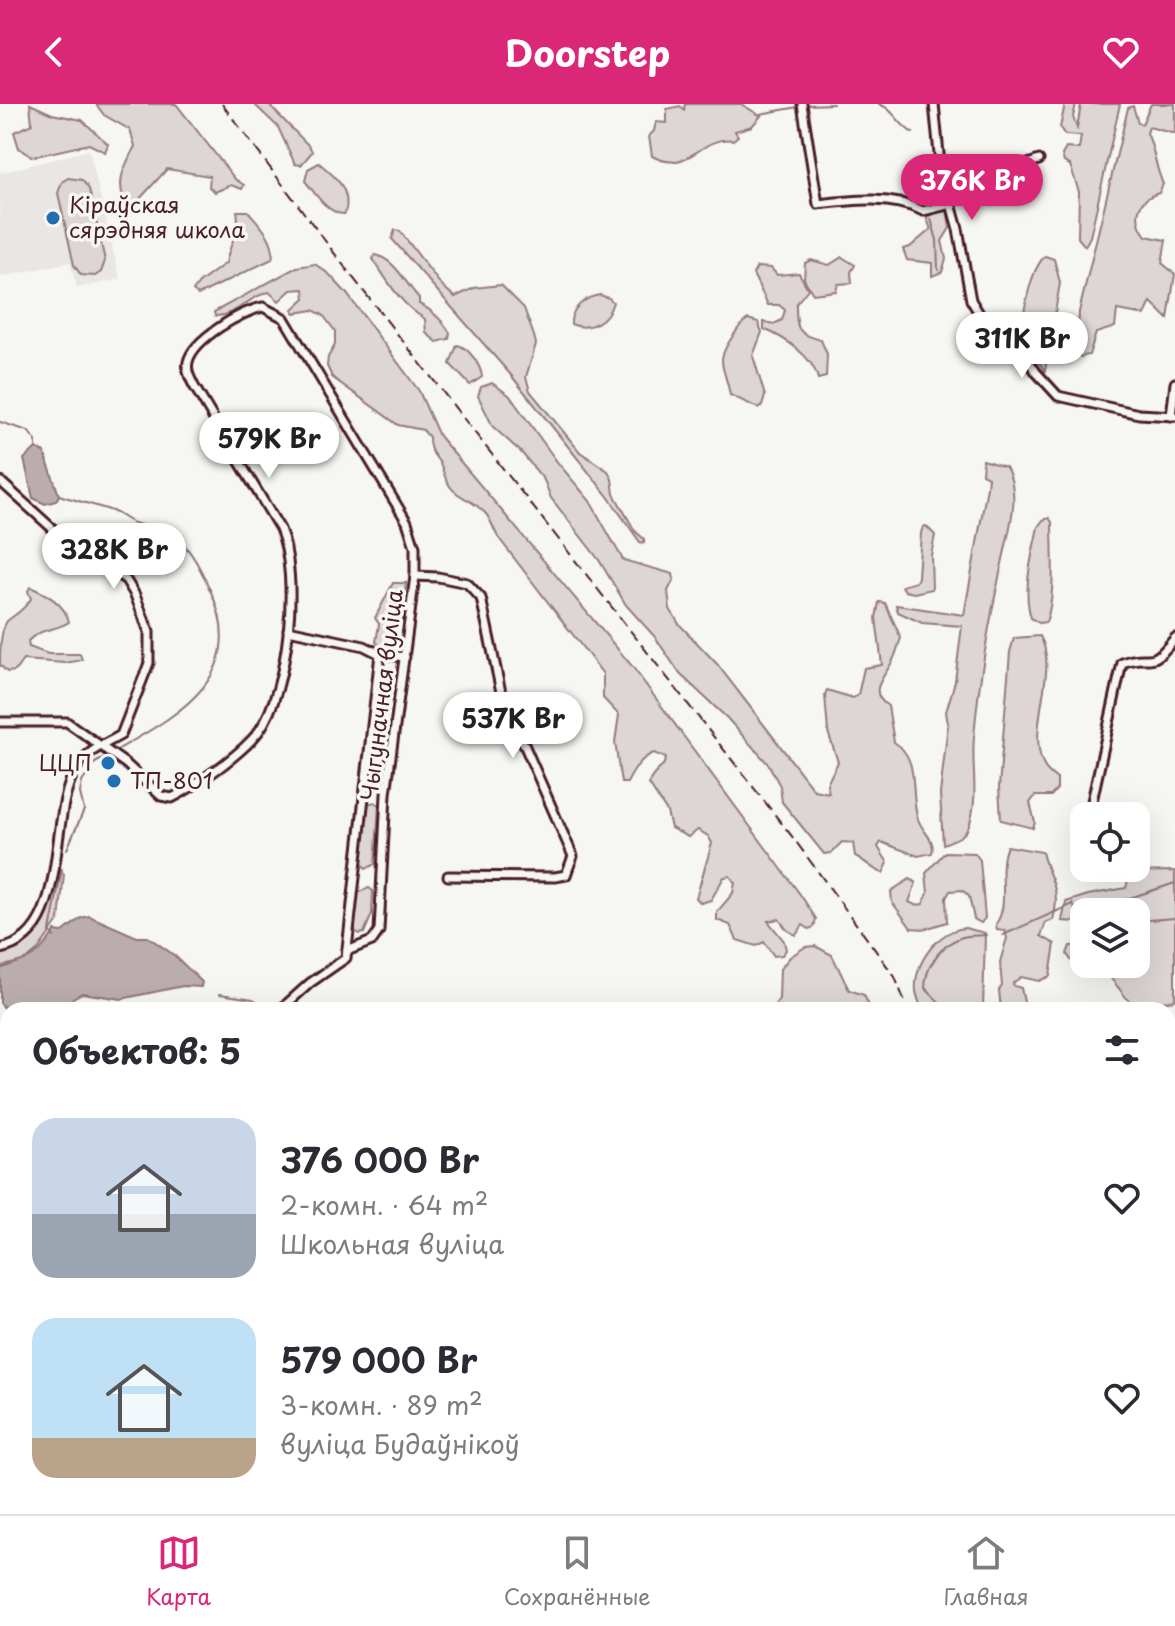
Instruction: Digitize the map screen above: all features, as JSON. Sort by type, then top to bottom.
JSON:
[{"type":"street","points":[[802,104],[818,204],[866,199],[911,205],[923,211],[951,204]]},
{"type":"street","points":[[934,104],[940,164],[949,192],[971,300],[980,315],[1013,337],[1036,372],[1058,396],[1139,414],[1173,416],[1175,383]]},
{"type":"street","points":[[949,192],[1039,160]]},
{"type":"street","points":[[0,722],[67,722],[126,764],[161,796],[172,798],[234,754],[263,724],[276,695],[288,630],[292,582],[289,549],[188,373],[187,364],[196,346],[252,309],[268,308],[284,318],[407,522],[415,547],[415,576]]},
{"type":"street","points":[[0,481],[54,530],[126,580],[146,620],[151,643],[143,681],[121,735],[99,745],[84,758],[70,781],[43,912],[24,941],[0,949]]},
{"type":"street","name":"Чыгуначная вуліца","points":[[347,954],[372,941],[379,931],[386,794],[415,576],[467,583],[481,598],[501,692],[573,856],[566,875],[555,877],[448,876]]},
{"type":"street","points":[[288,630],[364,646],[380,654],[405,657]]},
{"type":"street","points":[[1092,802],[1122,663],[1133,659],[1149,662],[1162,656],[1175,638]]},
{"type":"street","points":[[289,1002],[347,954],[380,654]]},
{"type":"shaded area","points":[[30,104],[52,114],[82,120],[108,144],[105,152],[89,144],[32,157],[19,148],[14,132],[32,124]]},
{"type":"shaded area","points":[[96,104],[176,104],[235,179],[244,185],[242,189],[231,185],[215,192],[209,187],[210,176],[167,169],[137,202],[126,205],[121,182],[135,146],[130,130],[104,115]]},
{"type":"shaded area","points":[[254,104],[268,104],[310,147],[312,152],[301,165],[295,164],[278,127]]},
{"type":"shaded area","points":[[685,104],[741,104],[761,116],[752,126],[735,131],[738,136],[733,140],[712,143],[685,158],[665,161],[652,156],[649,136],[656,122],[667,123],[667,109],[680,106],[684,110]]},
{"type":"shaded area","points":[[1065,104],[1076,104],[1073,117],[1077,128],[1081,104],[1120,104],[1090,237],[1085,246],[1078,238],[1079,192],[1070,165],[1064,162],[1062,155],[1066,148],[1079,149],[1081,136],[1065,135],[1060,128]]},
{"type":"shaded area","points":[[1151,104],[1175,104],[1175,134],[1149,127],[1147,133],[1163,184],[1159,193],[1142,204],[1138,216],[1146,236],[1166,240],[1162,263],[1175,274],[1168,319],[1151,302],[1145,315],[1117,310],[1115,327],[1096,333],[1089,355],[1080,357],[1077,353],[1079,312],[1128,108],[1133,106],[1138,123],[1142,124]]},
{"type":"shaded area","name":"Кіраўская сярэдняя школа","points":[[89,150],[120,279],[77,288],[70,262],[0,277],[0,173]]},
{"type":"shaded area","points":[[319,163],[337,179],[344,191],[345,214],[328,207],[305,181],[308,169]]},
{"type":"shaded area","points":[[68,178],[82,180],[89,189],[105,261],[101,272],[95,276],[81,275],[74,265],[58,193],[62,182]]},
{"type":"shaded area","points":[[947,209],[950,228],[942,241],[946,259],[942,272],[932,276],[932,263],[907,260],[903,249],[910,247],[931,229],[926,217]]},
{"type":"shaded area","points":[[237,211],[248,211],[262,227],[270,239],[272,259],[198,295],[193,291],[199,283],[226,263],[236,231]]},
{"type":"shaded area","points":[[395,230],[400,231],[441,285],[455,297],[474,288],[501,285],[524,308],[536,344],[526,377],[530,391],[580,452],[608,471],[614,494],[644,543],[640,542],[607,495],[510,374],[392,239]]},
{"type":"shaded area","points":[[375,255],[394,266],[419,298],[419,304],[444,325],[450,333],[449,339],[437,342],[426,333],[425,319],[396,292],[373,259]]},
{"type":"shaded area","points":[[1045,256],[1054,259],[1060,283],[1045,371],[1021,335],[1031,282]]},
{"type":"shaded area","points":[[842,257],[855,265],[851,272],[852,283],[838,284],[836,291],[813,294],[804,279],[805,263],[811,260],[829,265]]},
{"type":"shaded area","points":[[315,264],[347,294],[419,391],[439,436],[632,666],[802,897],[816,919],[814,927],[809,929],[803,925],[796,935],[787,930],[779,919],[768,921],[784,941],[786,950],[782,955],[774,956],[764,942],[756,946],[737,940],[730,925],[717,920],[717,912],[733,893],[735,883],[730,876],[724,877],[711,900],[701,903],[696,898],[712,843],[708,836],[698,830],[688,837],[671,828],[667,812],[649,784],[666,758],[654,753],[649,755],[638,765],[627,783],[621,783],[615,742],[619,715],[603,698],[603,674],[498,537],[486,514],[451,487],[423,430],[398,425],[332,377],[327,366],[335,345],[335,331],[323,315],[313,310],[294,313],[293,309],[305,298],[304,289],[291,290],[279,301],[269,292],[262,294],[229,313],[215,316],[214,312],[297,267]]},
{"type":"shaded area","points":[[757,267],[771,268],[777,275],[799,273],[808,289],[796,304],[798,326],[803,333],[821,340],[827,354],[826,377],[818,379],[804,355],[781,337],[764,329],[764,322],[774,324],[782,320],[785,310],[779,305],[768,305],[753,274]]},
{"type":"shaded area","points":[[600,295],[613,302],[607,315],[591,326],[571,324],[573,313],[580,305]]},
{"type":"shaded area","points":[[748,319],[758,322],[762,332],[753,356],[765,396],[762,406],[758,408],[730,395],[722,363],[728,343]]},
{"type":"shaded area","points":[[457,345],[470,353],[481,373],[482,377],[470,385],[450,364]]},
{"type":"shaded area","points":[[492,383],[509,395],[590,501],[623,560],[673,574],[668,591],[670,609],[679,624],[717,664],[814,790],[829,793],[827,784],[838,762],[828,732],[825,695],[827,690],[853,698],[858,695],[864,668],[882,665],[876,618],[879,602],[885,603],[901,638],[879,685],[878,696],[888,706],[894,742],[908,757],[915,809],[930,840],[932,853],[918,856],[881,842],[878,847],[888,863],[883,873],[855,856],[853,843],[842,842],[831,853],[824,854],[782,802],[780,786],[769,765],[727,718],[680,674],[655,637],[626,605],[599,560],[551,498],[544,480],[521,452],[493,427],[478,396],[481,387]]},
{"type":"shaded area","points":[[36,448],[44,452],[59,495],[56,501],[45,504],[33,498],[24,459]]},
{"type":"shaded area","points":[[983,460],[1006,467],[1013,487],[1013,508],[979,690],[973,748],[973,812],[966,831],[943,844],[940,794],[948,724],[946,712],[955,681],[962,626],[922,623],[898,612],[896,605],[964,615],[987,487],[988,477],[982,474]]},
{"type":"shaded area","points":[[1049,518],[1052,522],[1051,599],[1046,622],[1039,623],[1031,618],[1028,585],[1038,527]]},
{"type":"shaded area","points":[[926,526],[935,535],[931,555],[932,589],[914,593],[905,591],[902,586],[916,582],[918,577],[921,533]]},
{"type":"shaded area","points":[[393,583],[406,583],[402,621],[394,619],[389,623],[387,642],[395,649],[382,647],[376,642],[379,624],[375,618]]},
{"type":"shaded area","points":[[30,587],[49,596],[59,605],[69,622],[33,637],[28,641],[29,647],[48,654],[80,654],[82,660],[65,663],[23,660],[15,671],[7,672],[0,665],[5,625],[31,599]]},
{"type":"shaded area","points":[[1040,636],[1046,666],[1039,751],[1045,768],[1057,779],[1057,789],[1051,796],[1035,796],[1030,803],[1035,822],[1033,828],[1001,820],[999,787],[1010,652],[1014,638]]},
{"type":"shaded area","points":[[375,802],[379,805],[375,864],[366,869],[360,860],[367,804]]},
{"type":"shaded area","points":[[1007,846],[1042,852],[1055,890],[1053,920],[1046,922],[1041,936],[1055,944],[1050,976],[1039,981],[1021,977],[1013,983],[1021,988],[1024,1002],[1000,1002],[1000,962],[1007,938],[1005,931],[997,930],[996,924],[1002,906]]},
{"type":"shaded area","points":[[945,852],[975,853],[980,860],[985,918],[981,923],[974,919],[969,896],[962,890],[950,891],[946,898],[947,922],[925,929],[911,928],[892,902],[891,891],[910,879],[916,883],[909,902],[923,904],[928,893],[926,873]]},
{"type":"shaded area","points":[[58,868],[64,874],[59,920],[37,951],[26,960],[0,967],[0,952],[24,941],[39,922],[54,871]]},
{"type":"shaded area","points":[[1175,871],[1175,1000],[1130,1002],[1111,978],[1150,978],[1150,898],[1079,898],[1126,888],[1128,882],[1150,882],[1150,872]]},
{"type":"shaded area","points":[[369,888],[373,891],[372,914],[364,933],[359,934],[355,931],[354,894]]},
{"type":"shaded area","points":[[1070,901],[1070,922],[1062,921],[1066,902]]},
{"type":"shaded area","points":[[89,916],[137,937],[148,937],[174,955],[202,982],[201,987],[183,986],[121,999],[82,993],[71,1002],[0,1002],[0,969],[31,957],[42,949],[55,931],[63,932],[81,918]]},
{"type":"shaded area","points":[[965,928],[985,933],[983,1002],[919,1002],[916,981],[923,960],[937,942],[955,930]]},
{"type":"shaded area","points":[[815,946],[832,955],[849,990],[864,995],[867,1002],[777,1002],[780,969],[790,957],[805,947]]},
{"type":"waterway","points":[[807,105],[833,104]]},
{"type":"waterway","points":[[879,104],[913,133]]},
{"type":"waterway","points":[[760,114],[798,107]]},
{"type":"waterway","points":[[1015,165],[1021,162]]},
{"type":"waterway","points":[[927,206],[930,194],[943,187]]},
{"type":"waterway","points":[[931,219],[937,240],[938,270]]},
{"type":"waterway","points":[[0,422],[28,431],[36,441],[36,448]]},
{"type":"waterway","points":[[59,495],[112,511],[131,522],[179,540],[201,572],[221,622],[221,648],[214,670],[201,690],[183,707],[117,750]]},
{"type":"waterway","points":[[67,849],[84,810],[80,793],[82,782],[95,763],[106,757]]},
{"type":"waterway","points":[[54,937],[50,931],[62,869]]},
{"type":"waterway","points":[[1130,898],[1175,883]]},
{"type":"waterway","points":[[1003,935],[1070,905]]},
{"type":"waterway","points":[[1150,920],[1175,918]]},
{"type":"waterway","points":[[939,1002],[925,988],[931,965],[940,952],[953,941],[966,936],[986,935]]},
{"type":"waterway","points":[[220,994],[258,1002]]},
{"type":"railway","points":[[222,104],[347,270],[794,839],[895,977],[905,1002]]},
{"type":"place","name":"Кіраўская сярэдняя школа","points":[[53,218]]},
{"type":"place","name":"ЦЦП","points":[[108,763]]},
{"type":"place","name":"ТП-801","points":[[114,781]]}]
